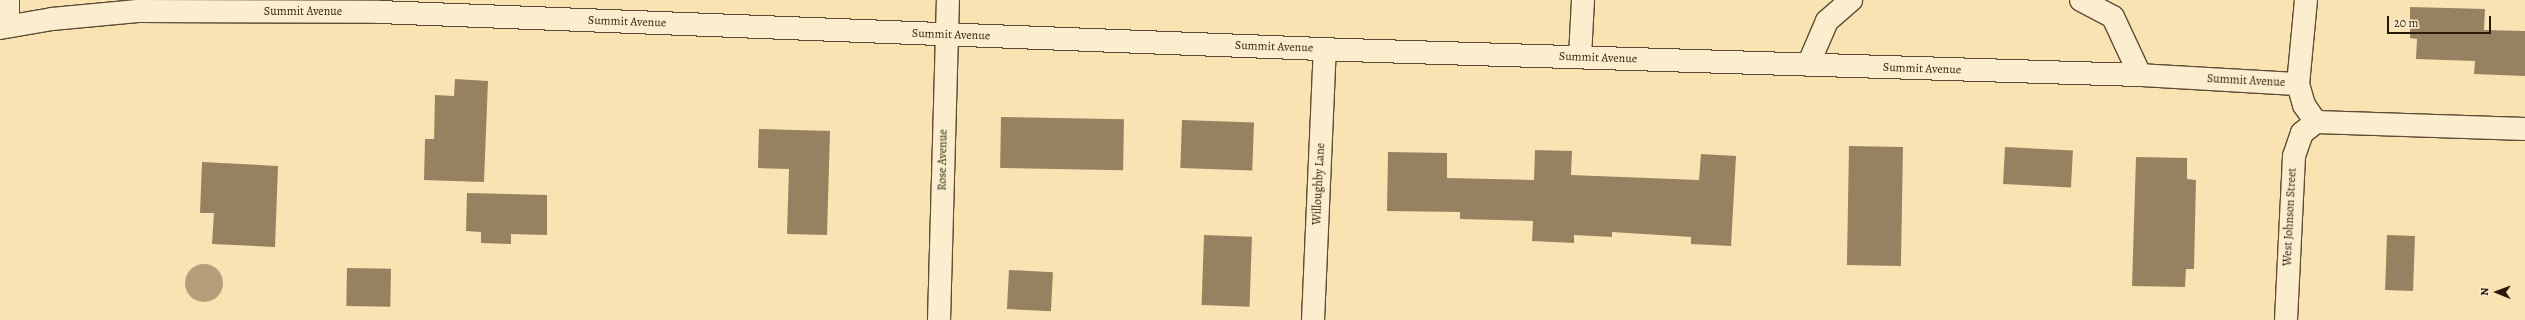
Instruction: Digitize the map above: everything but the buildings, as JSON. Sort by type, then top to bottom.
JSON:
[{"type":"street","points":[[4,27],[8,0]]},
{"type":"street","name":"Rose Avenue","points":[[939,320],[948,0]]},
{"type":"street","points":[[1580,57],[1583,0]]},
{"type":"street","points":[[1808,65],[1827,21],[1851,0]]},
{"type":"street","points":[[2081,0],[2113,17],[2140,75]]},
{"type":"street","points":[[2298,84],[2306,0]]},
{"type":"street","name":"Summit Avenue","points":[[4,27],[52,18],[138,11],[379,12],[1326,49],[2140,75],[2298,84],[2304,105],[2316,122]]},
{"type":"street","name":"Willoughby Lane","points":[[1313,320],[1326,49]]},
{"type":"street","points":[[2316,122],[2525,129]]},
{"type":"street","name":"West Johnson Street","points":[[2286,320],[2294,156],[2302,133],[2316,122]]},
{"type":"shaded area","points":[[200,264],[208,264],[220,273],[223,283],[220,293],[214,299],[208,302],[200,302],[188,293],[185,287],[185,279],[194,267]]}]
